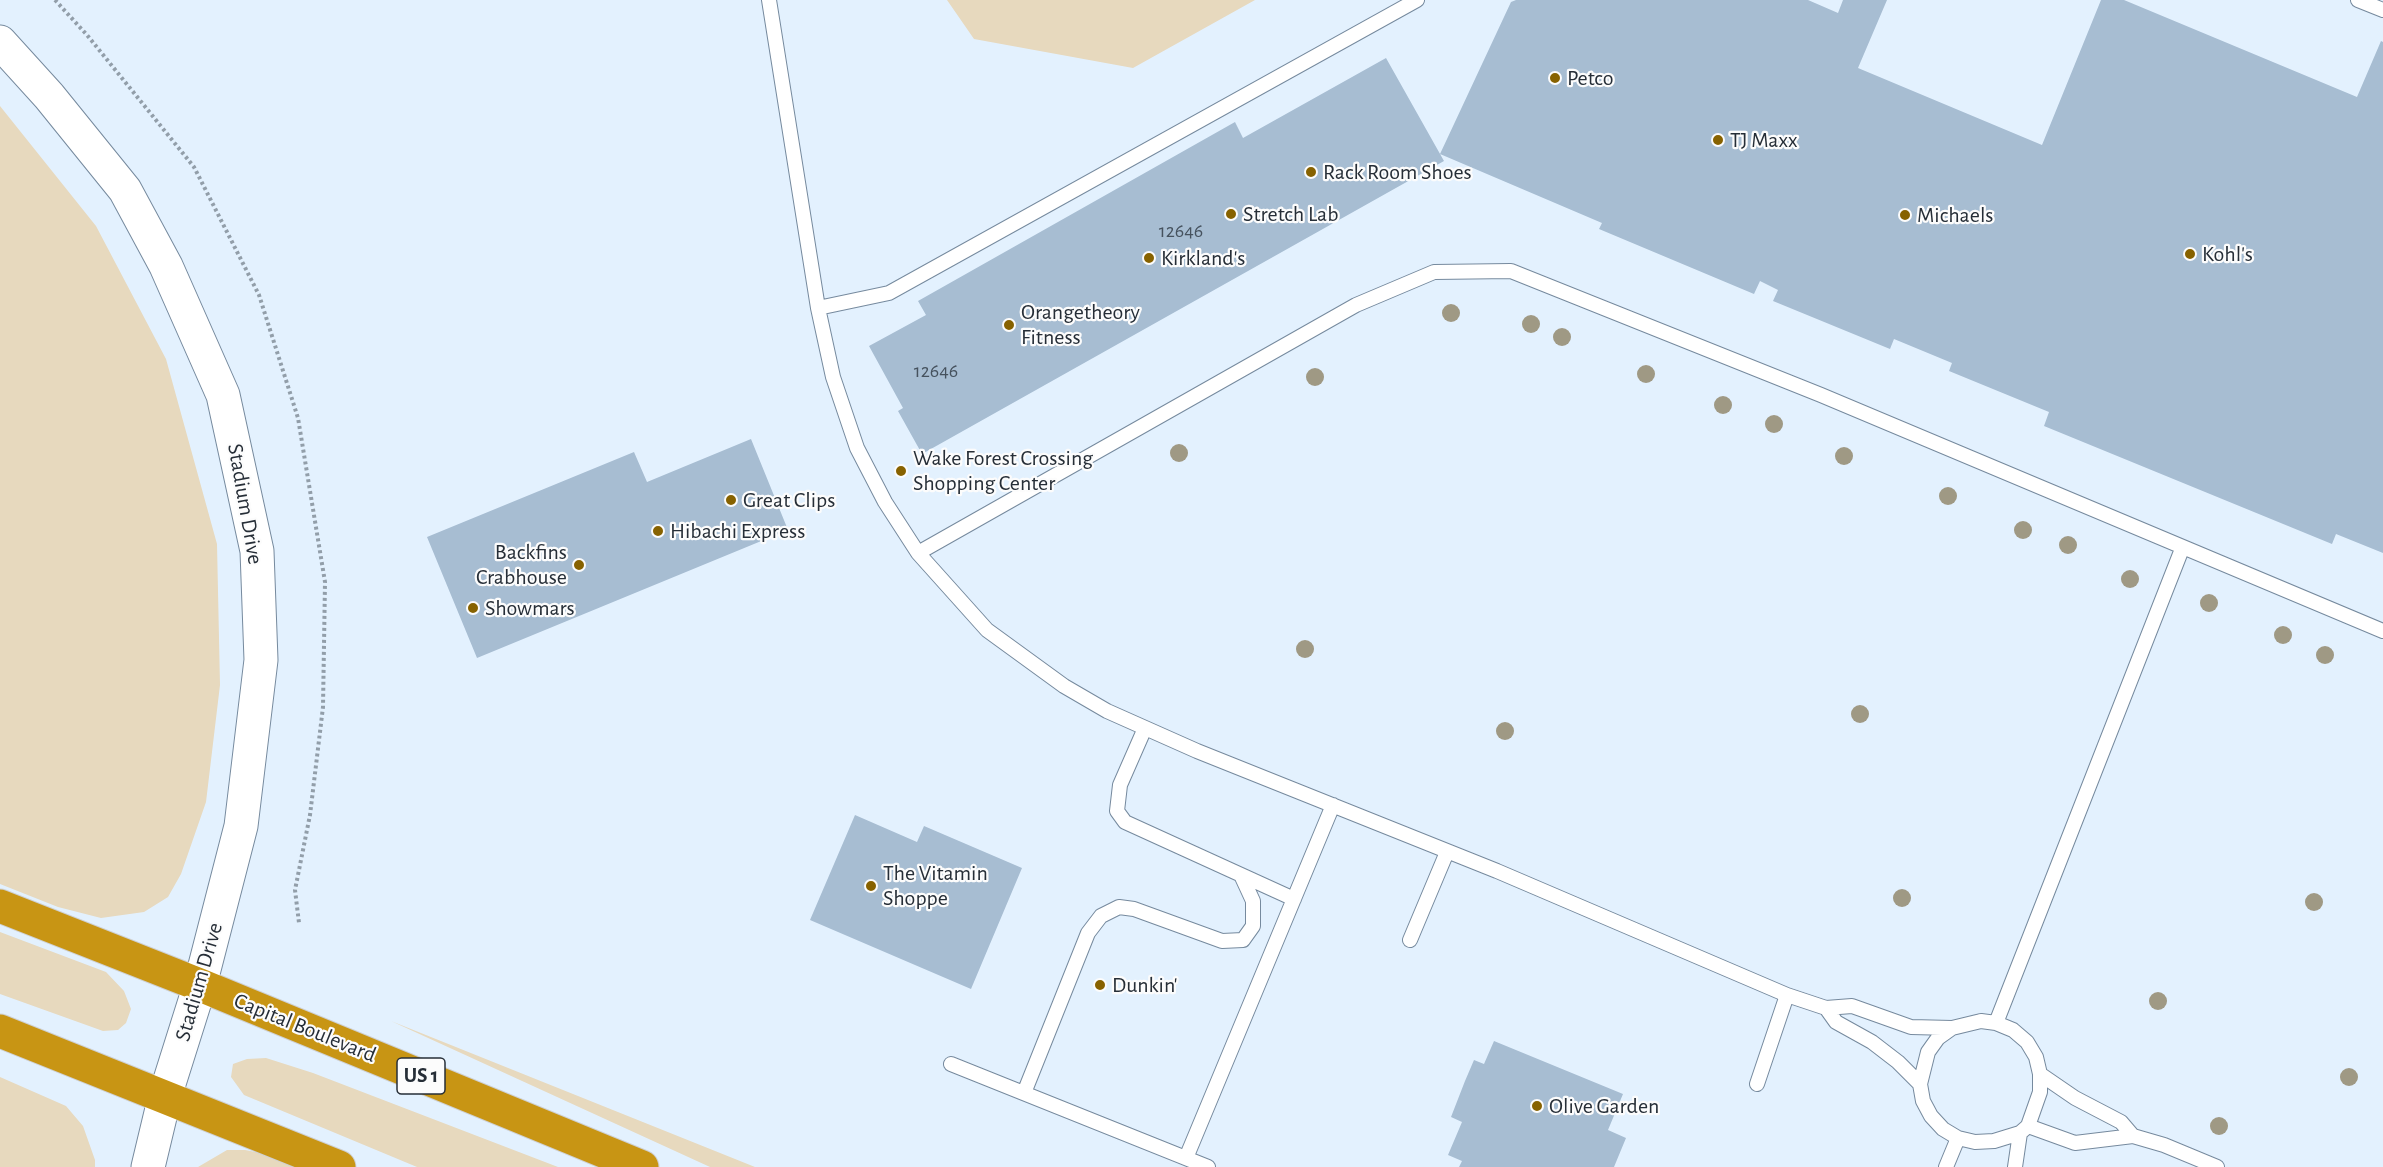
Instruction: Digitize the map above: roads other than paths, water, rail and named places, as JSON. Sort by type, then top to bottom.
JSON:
[{"type":"highway","name":"Capital Boulevard","points":[[0,906],[200,985],[642,1167]]},
{"type":"highway","points":[[0,1031],[339,1167]]},
{"type":"street","name":"Stadium Drive","points":[[0,42],[49,96],[125,190],[166,266],[224,395],[257,551],[261,660],[241,826],[200,985],[165,1096],[148,1167]]},
{"type":"lane","points":[[769,0],[818,308],[833,377],[857,448],[885,502],[918,554],[987,630],[1064,686],[1107,711],[1787,995],[1826,1008],[1851,1006],[1911,1026],[1952,1028],[1974,1022],[1996,1023],[2013,1030],[2027,1042],[2036,1057],[2040,1074],[2040,1092],[2024,1130],[2015,1167]]},
{"type":"lane","points":[[818,308],[889,293],[1417,0]]},
{"type":"lane","points":[[2358,0],[2383,10]]},
{"type":"lane","points":[[918,554],[1356,305],[1434,272],[1511,272],[1821,395],[2182,549],[2383,631]]},
{"type":"lane","points":[[1996,1023],[2182,549]]},
{"type":"lane","points":[[1145,728],[1120,785],[1117,811],[1125,822],[1294,899]]},
{"type":"lane","points":[[1186,1158],[1333,805]]},
{"type":"lane","points":[[1410,940],[1447,852]]},
{"type":"lane","points":[[1024,1093],[1088,933],[1101,916],[1119,907],[1134,909],[1222,941],[1243,940],[1253,926],[1253,901],[1241,875]]},
{"type":"lane","points":[[1757,1084],[1787,995]]},
{"type":"lane","points":[[1826,1008],[1836,1022],[1872,1042],[1898,1062],[1920,1084]]},
{"type":"lane","points":[[1952,1028],[1938,1038],[1928,1052],[1920,1084],[1923,1101],[1931,1116],[1943,1129],[1958,1138],[1975,1142],[1994,1141],[2024,1130],[2075,1143],[2133,1136],[2164,1145],[2217,1167]]},
{"type":"lane","points":[[951,1064],[1208,1167]]},
{"type":"lane","points":[[2040,1074],[2075,1098],[2121,1122],[2133,1136]]},
{"type":"lane","points":[[1946,1167],[1958,1138]]},
{"type":"place","name":"Petco","points":[[1555,78]]},
{"type":"place","name":"TJ Maxx","points":[[1718,140]]},
{"type":"place","name":"Rack Room Shoes","points":[[1311,172]]},
{"type":"place","name":"Stretch Lab","points":[[1231,214]]},
{"type":"place","name":"Michaels","points":[[1905,215]]},
{"type":"place","name":"Kohl's","points":[[2190,254]]},
{"type":"place","name":"Kirkland's","points":[[1149,258]]},
{"type":"place","name":"Orangetheory Fitness","points":[[1009,325]]},
{"type":"place","name":"Wake Forest Crossing Shopping Center","points":[[901,471]]},
{"type":"place","name":"Great Clips","points":[[731,500]]},
{"type":"place","name":"Hibachi Express","points":[[658,531]]},
{"type":"place","name":"Backfins Crabhouse","points":[[579,565]]},
{"type":"place","name":"Showmars","points":[[473,608]]},
{"type":"place","name":"The Vitamin Shoppe","points":[[871,886]]},
{"type":"place","name":"Dunkin'","points":[[1100,985]]},
{"type":"place","name":"Olive Garden","points":[[1537,1106]]}]
